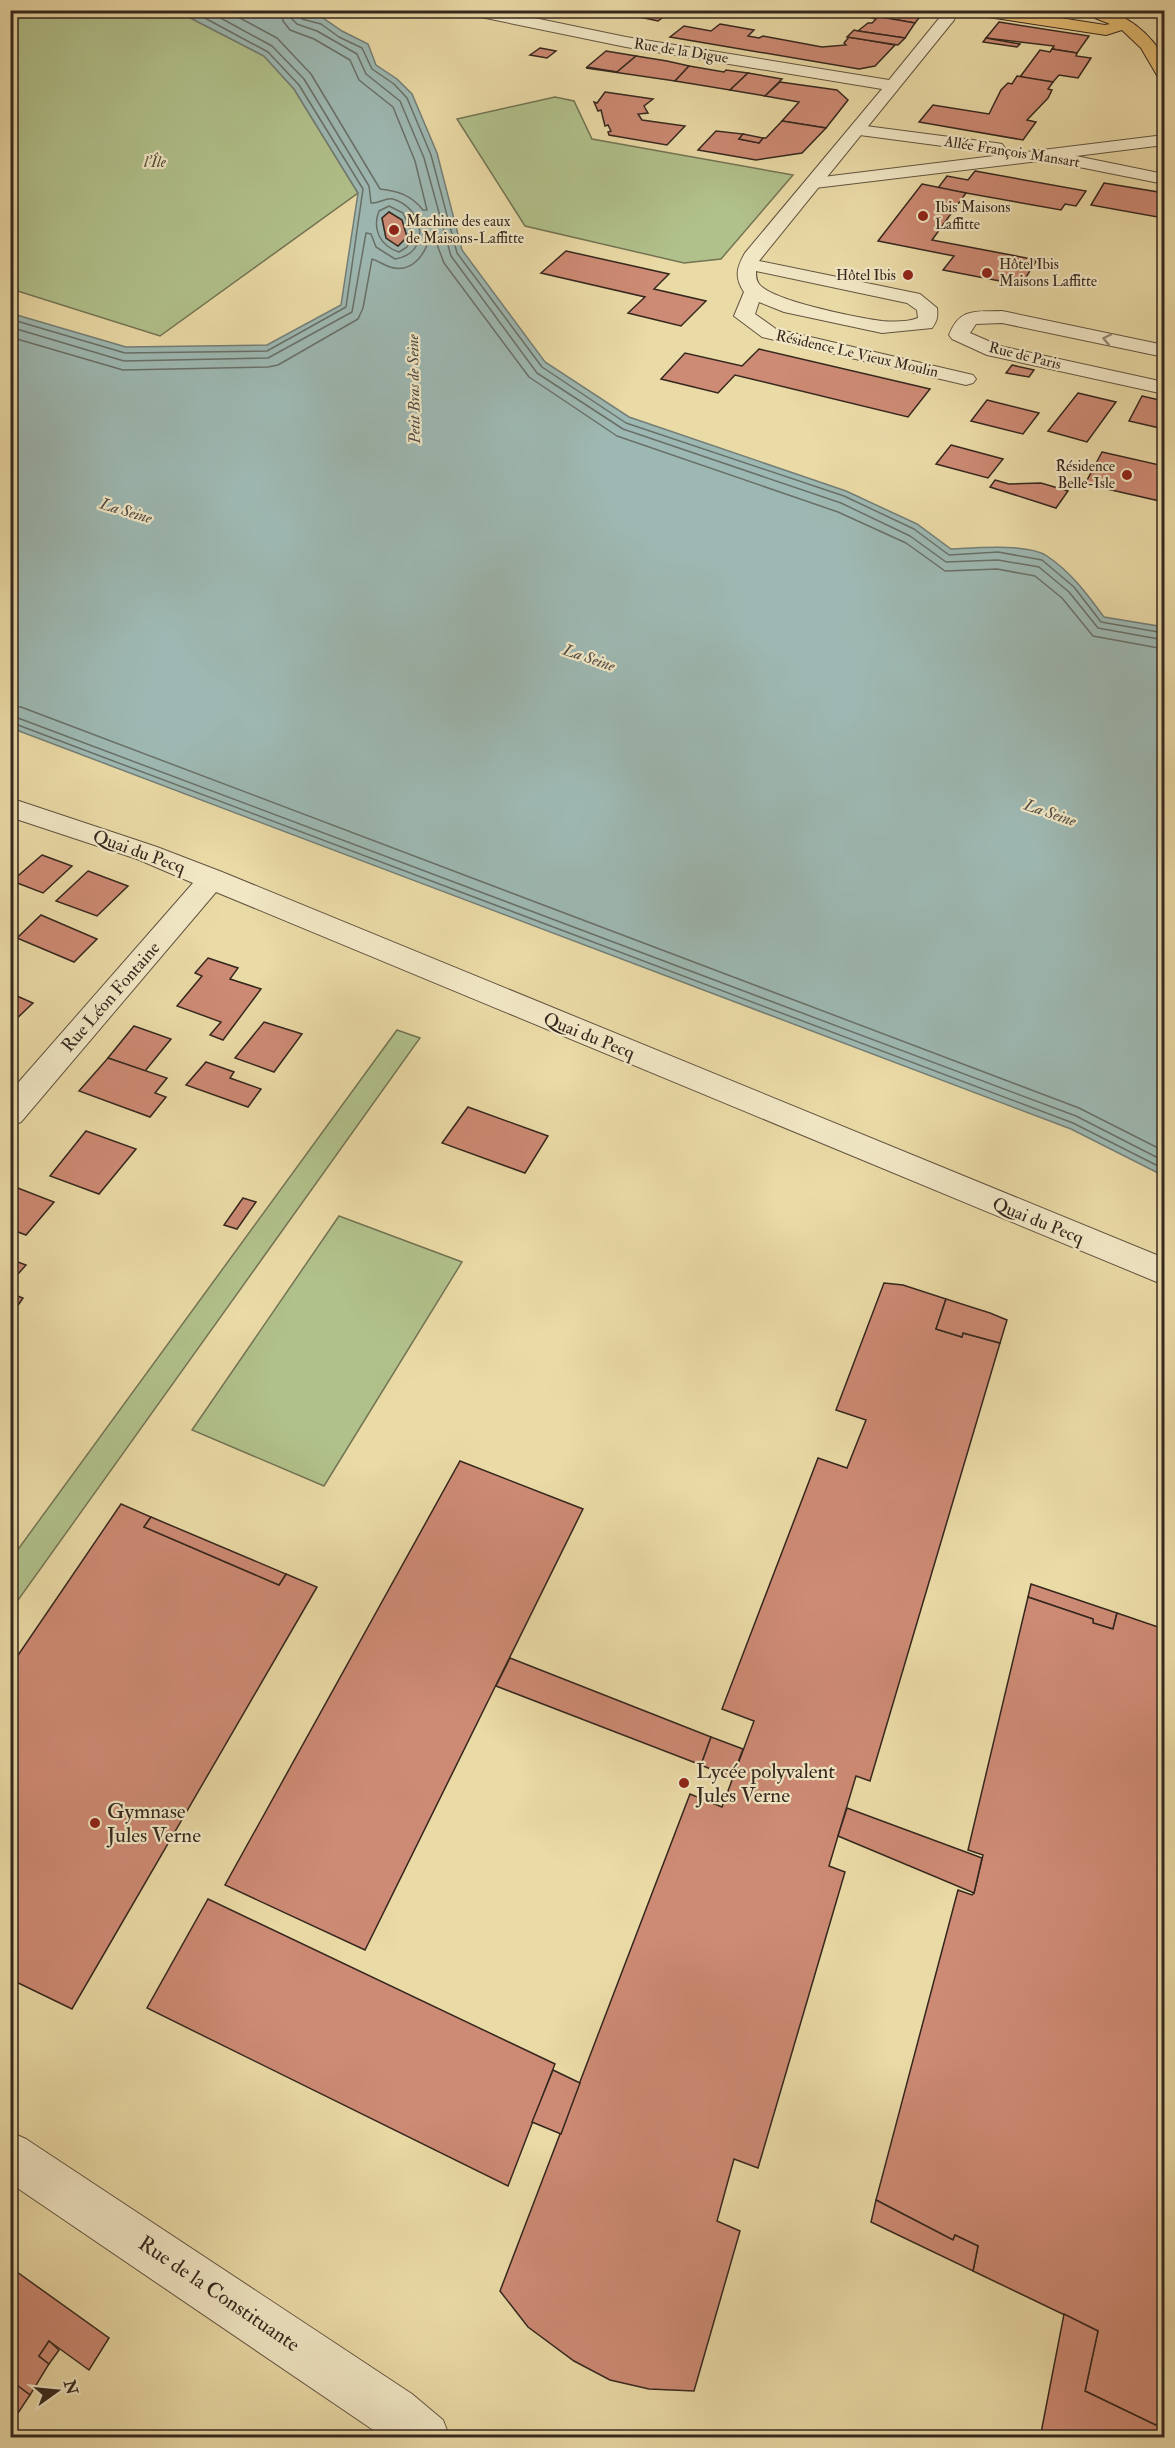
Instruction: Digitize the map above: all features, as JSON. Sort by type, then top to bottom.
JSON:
[{"type":"main road","points":[[1074,10],[1110,24],[1135,54],[1164,76]]},
{"type":"main road","points":[[976,11],[1110,24]]},
{"type":"street","name":"Rue de la Digue","points":[[471,10],[626,42],[892,86]]},
{"type":"street","points":[[748,264],[913,298],[927,308],[928,318],[925,324],[884,327],[776,303],[754,291],[748,283],[745,269],[754,253],[815,183],[950,14],[976,11]]},
{"type":"street","name":"Allée François Mansart","points":[[858,130],[1044,155],[1164,179]]},
{"type":"street","points":[[815,183],[1164,140]]},
{"type":"street","name":"Résidence Le Vieux Moulin","points":[[754,291],[744,316],[769,333],[966,379]]},
{"type":"street","name":"Rue de Paris","points":[[1164,351],[1002,317],[971,318],[963,325],[959,335],[994,351],[1164,388]]},
{"type":"street","name":"Quai du Pecq","points":[[10,807],[147,853],[212,879],[459,983],[1164,1272]]},
{"type":"street","name":"Rue Léon Fontaine","points":[[10,1114],[212,879]]},
{"type":"street","name":"Rue de la Constituante","points":[[10,2155],[394,2412],[425,2438]]},
{"type":"green space","name":"l'Île","points":[[10,11],[177,11],[264,56],[294,89],[358,193],[160,336],[11,289]]},
{"type":"green space","points":[[555,97],[574,101],[592,139],[793,175],[721,259],[684,263],[525,226],[457,119]]},
{"type":"green space","points":[[397,1030],[420,1038],[11,1610],[11,1559]]},
{"type":"green space","points":[[339,1216],[462,1262],[324,1486],[192,1430]]},
{"type":"water","points":[[177,11],[296,11],[323,18],[368,44],[376,65],[397,79],[412,94],[437,153],[462,250],[545,362],[629,417],[846,491],[917,524],[951,549],[1000,547],[1038,552],[1056,562],[1071,576],[1104,617],[1164,627],[1164,1176],[1071,1129],[11,728],[10,313],[126,347],[267,345],[341,305],[358,193],[294,89],[264,56]],"holes":[[[389,212],[402,220],[407,237],[398,246],[386,238],[382,218]]]},
{"type":"building","points":[[618,10],[670,12],[658,21],[616,12]]},
{"type":"building","points":[[879,10],[919,10],[919,13],[923,13],[915,23],[875,16],[883,11]]},
{"type":"building","points":[[875,16],[915,23],[905,38],[858,31],[868,23],[872,23],[876,19],[872,18]]},
{"type":"building","points":[[999,22],[1089,36],[1077,53],[1052,49],[1054,46],[986,38]]},
{"type":"building","points":[[720,24],[754,30],[748,36],[759,38],[763,36],[822,47],[846,45],[844,43],[849,37],[895,45],[875,66],[859,69],[670,37],[684,26],[711,31]]},
{"type":"building","points":[[854,30],[905,38],[898,45],[847,37]]},
{"type":"building","points":[[986,38],[1020,44],[1017,47],[983,42]]},
{"type":"building","points":[[540,48],[556,51],[547,58],[530,55]]},
{"type":"building","points":[[1052,49],[1091,58],[1078,78],[1059,75],[1053,82],[1020,77],[1040,50],[1050,52]]},
{"type":"building","points":[[606,51],[636,56],[617,72],[587,67]]},
{"type":"building","points":[[636,56],[689,66],[675,81],[586,68],[617,72]]},
{"type":"building","points":[[689,66],[724,72],[726,70],[748,73],[730,90],[675,81]]},
{"type":"building","points":[[748,73],[782,79],[765,96],[730,90]]},
{"type":"building","points":[[1017,76],[1053,82],[1048,89],[1052,90],[1048,98],[1027,120],[1036,122],[1023,140],[919,122],[933,105],[989,114],[1001,90],[1008,83],[1012,84]]},
{"type":"building","points":[[780,82],[837,90],[848,100],[826,128],[782,121],[799,102],[765,96]]},
{"type":"building","points":[[605,92],[653,99],[644,106],[648,113],[638,114],[642,120],[685,126],[667,145],[609,135],[608,132],[611,131],[608,125],[605,126],[601,110],[598,111],[594,102],[597,103]]},
{"type":"building","points":[[782,121],[826,128],[802,153],[756,160],[698,150],[716,131],[743,134],[739,139],[759,143]]},
{"type":"building","points":[[743,134],[763,138],[759,143],[739,139]]},
{"type":"building","points":[[975,171],[1086,191],[1076,206],[1065,204],[1061,210],[938,188],[947,176],[968,180]]},
{"type":"building","points":[[1104,183],[1164,193],[1163,218],[1091,205]]},
{"type":"building","name":"Ibis Maisons Laffitte","points":[[922,184],[966,193],[932,240],[1037,260],[1021,285],[943,270],[954,256],[878,241]]},
{"type":"building","name":"Machine des eaux de Maisons-Laffitte","points":[[389,212],[402,220],[407,237],[398,246],[386,238],[382,218]]},
{"type":"building","points":[[566,251],[669,274],[654,289],[706,301],[681,326],[628,313],[645,297],[541,273]]},
{"type":"building","points":[[759,349],[930,389],[908,417],[735,375],[718,393],[661,379],[685,353],[742,366]]},
{"type":"building","points":[[1012,365],[1034,370],[1029,377],[1006,373]]},
{"type":"building","points":[[1078,393],[1116,402],[1087,442],[1048,431]]},
{"type":"building","name":"Résidence Belle-Isle","points":[[1142,396],[1164,401],[1164,429],[1129,421]]},
{"type":"building","points":[[987,400],[1039,413],[1023,434],[971,421]]},
{"type":"building","points":[[951,445],[1003,459],[988,478],[936,464]]},
{"type":"building","name":"Résidence Belle-Isle","points":[[1102,452],[1164,466],[1164,502],[1085,484]]},
{"type":"building","points":[[995,480],[1009,484],[1041,483],[1068,491],[1056,508],[990,487]]},
{"type":"building","points":[[42,855],[72,866],[43,893],[12,881]]},
{"type":"building","points":[[88,871],[128,886],[97,916],[56,901]]},
{"type":"building","points":[[41,915],[97,939],[74,962],[17,938]]},
{"type":"building","points":[[208,958],[238,968],[230,979],[261,989],[223,1040],[210,1035],[221,1022],[177,1006],[202,976],[195,973]]},
{"type":"building","points":[[10,993],[33,1003],[10,1025]]},
{"type":"building","points":[[264,1022],[302,1034],[274,1072],[235,1058]]},
{"type":"building","points":[[134,1026],[171,1039],[145,1071],[108,1058]]},
{"type":"building","points":[[108,1058],[167,1078],[155,1093],[166,1097],[150,1117],[79,1091]]},
{"type":"building","points":[[206,1062],[234,1072],[230,1078],[261,1089],[248,1107],[186,1085]]},
{"type":"building","points":[[468,1107],[548,1136],[525,1173],[442,1143]]},
{"type":"building","points":[[86,1131],[136,1149],[99,1194],[50,1176]]},
{"type":"building","points":[[10,1185],[54,1202],[26,1235],[10,1229]]},
{"type":"building","points":[[243,1198],[256,1202],[237,1229],[224,1225]]},
{"type":"building","points":[[10,1259],[26,1265],[10,1283]]},
{"type":"building","points":[[884,1283],[903,1285],[946,1299],[936,1329],[962,1337],[963,1333],[1000,1343],[870,1781],[856,1776],[829,1866],[845,1872],[758,2168],[734,2159],[717,2221],[740,2231],[694,2391],[649,2389],[610,2380],[574,2361],[528,2327],[500,2291],[690,1794],[722,1807],[754,1721],[722,1709],[818,1458],[847,1468],[866,1420],[836,1410]]},
{"type":"building","points":[[10,1293],[23,1298],[14,1311],[10,1309]]},
{"type":"building","points":[[946,1299],[1007,1320],[1000,1343],[963,1333],[962,1337],[936,1329]]},
{"type":"building","points":[[460,1461],[583,1509],[365,1950],[225,1885]]},
{"type":"building","name":"Gymnase Jules Verne","points":[[121,1504],[151,1517],[144,1527],[279,1585],[286,1574],[317,1587],[72,2009],[10,1979],[10,1667]]},
{"type":"building","points":[[151,1517],[286,1574],[279,1585],[144,1527]]},
{"type":"building","points":[[1031,1584],[1117,1613],[1113,1629],[1093,1623],[1093,1619],[1028,1597]]},
{"type":"building","points":[[1028,1597],[1093,1619],[1093,1623],[1113,1629],[1117,1613],[1164,1629],[1164,2429],[1085,2391],[1098,2331],[973,2271],[978,2246],[955,2235],[953,2240],[876,2200],[958,1890],[972,1895],[974,1893],[983,1855],[968,1850]]},
{"type":"building","points":[[510,1658],[711,1737],[701,1765],[496,1686]]},
{"type":"building","points":[[711,1737],[743,1749],[732,1778],[701,1765]]},
{"type":"building","points":[[847,1808],[982,1858],[974,1893],[838,1836]]},
{"type":"building","points":[[208,1899],[555,2064],[508,2186],[147,2008]]},
{"type":"building","points":[[553,2070],[580,2083],[561,2134],[532,2122]]},
{"type":"building","points":[[876,2200],[953,2240],[955,2235],[978,2246],[973,2271],[871,2222]]},
{"type":"building","points":[[10,2267],[109,2338],[89,2370],[49,2341],[39,2356],[49,2364],[30,2395],[10,2380]]},
{"type":"building","points":[[1064,2314],[1098,2331],[1085,2391],[1164,2429],[1164,2438],[1040,2438]]},
{"type":"building","points":[[49,2341],[59,2350],[49,2364],[39,2356]]},
{"type":"building","points":[[10,2380],[30,2395],[10,2425]]},
{"type":"place","name":"Ibis Maisons Laffitte","points":[[923,216]]},
{"type":"place","name":"Machine des eaux de Maisons-Laffitte","points":[[394,230]]},
{"type":"place","name":"Hôtel Ibis Maisons Laffitte","points":[[987,273]]},
{"type":"place","name":"Hôtel Ibis","points":[[908,275]]},
{"type":"place","name":"Résidence Belle-Isle","points":[[1127,475]]},
{"type":"place","name":"Lycée polyvalent Jules Verne","points":[[684,1783]]},
{"type":"place","name":"Gymnase Jules Verne","points":[[95,1823]]},
{"type":"water label","name":"Petit Bras de Seine","points":[[414,389]]},
{"type":"water label","name":"La Seine","points":[[126,511]]},
{"type":"water label","name":"La Seine","points":[[589,658]]},
{"type":"water label","name":"La Seine","points":[[1050,813]]}]
